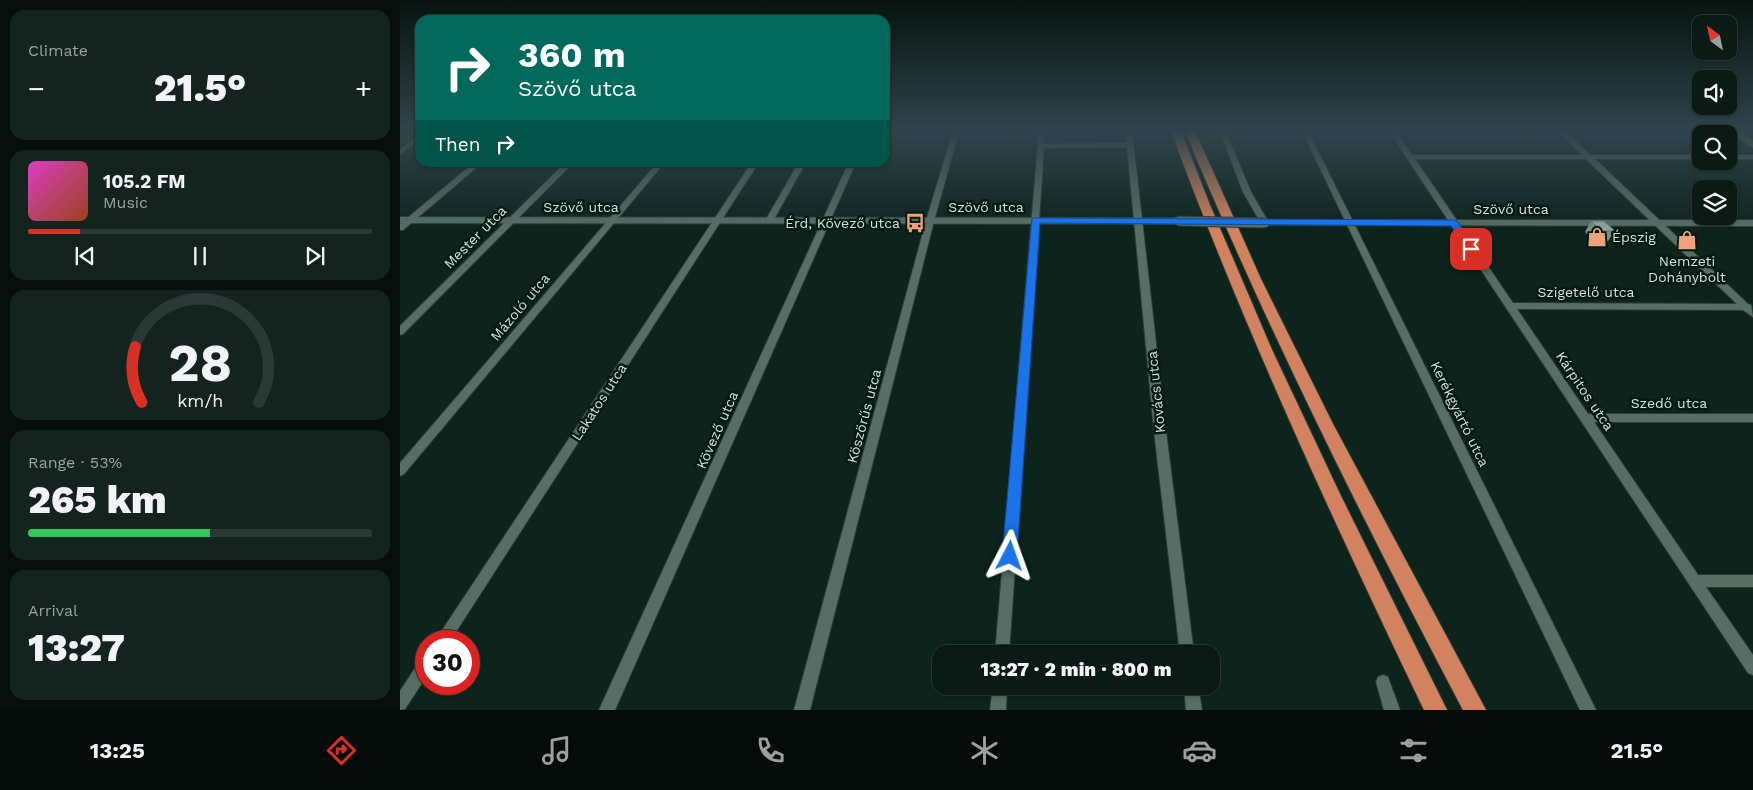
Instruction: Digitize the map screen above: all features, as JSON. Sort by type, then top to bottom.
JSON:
[{"type":"highway","points":[[1189,164],[1254,326],[1303,435],[1436,710]]},
{"type":"highway","points":[[1204,164],[1246,261],[1282,336],[1396,565],[1475,710]]},
{"type":"street","name":"Köszörűs utca","points":[[802,710],[946,164]]},
{"type":"street","points":[[1003,645],[1040,164]]},
{"type":"street","name":"Kovács utca","points":[[1133,164],[1160,430],[1186,645]]},
{"type":"street","points":[[1235,164],[1247,192],[1265,223]]},
{"type":"street","name":"Kerékgyártó utca","points":[[1322,164],[1588,710]]},
{"type":"street","name":"Kárpitos utca","points":[[1415,164],[1753,668]]},
{"type":"street","points":[[1595,164],[1656,223],[1749,307],[1753,314]]},
{"type":"street","points":[[400,228],[404,220],[473,167]]},
{"type":"street","name":"Mester utca","points":[[400,332],[566,167]]},
{"type":"street","name":"Mázoló utca","points":[[400,471],[658,167]]},
{"type":"street","name":"Lakatos utca","points":[[449,630],[753,167]]},
{"type":"street","points":[[769,221],[800,167]]},
{"type":"street","name":"Kövező utca","points":[[607,710],[851,167]]},
{"type":"street","name":"Szövő utca","points":[[404,220],[826,222],[1140,220],[1265,223],[1753,224]]},
{"type":"street","name":"Szigetelő utca","points":[[1509,306],[1749,307]]},
{"type":"street","name":"Szedő utca","points":[[1585,418],[1753,418]]},
{"type":"street","points":[[1694,580],[1753,581]]},
{"type":"street","points":[[400,704],[415,681]]},
{"type":"street","points":[[1383,682],[1392,710]]},
{"type":"street","points":[[998,710],[999,695]]},
{"type":"street","points":[[1192,695],[1194,710]]},
{"type":"building","points":[[1591,221],[1604,221],[1615,231],[1601,231]]},
{"type":"place","name":"Érd, Kövező utca","points":[[915,223]]},
{"type":"place","name":"Épszig","points":[[1597,237]]},
{"type":"place","name":"Nemzeti Dohánybolt","points":[[1687,240]]},
{"type":"route","points":[[1010,556],[1035,220],[1454,223],[1471,249]]}]
